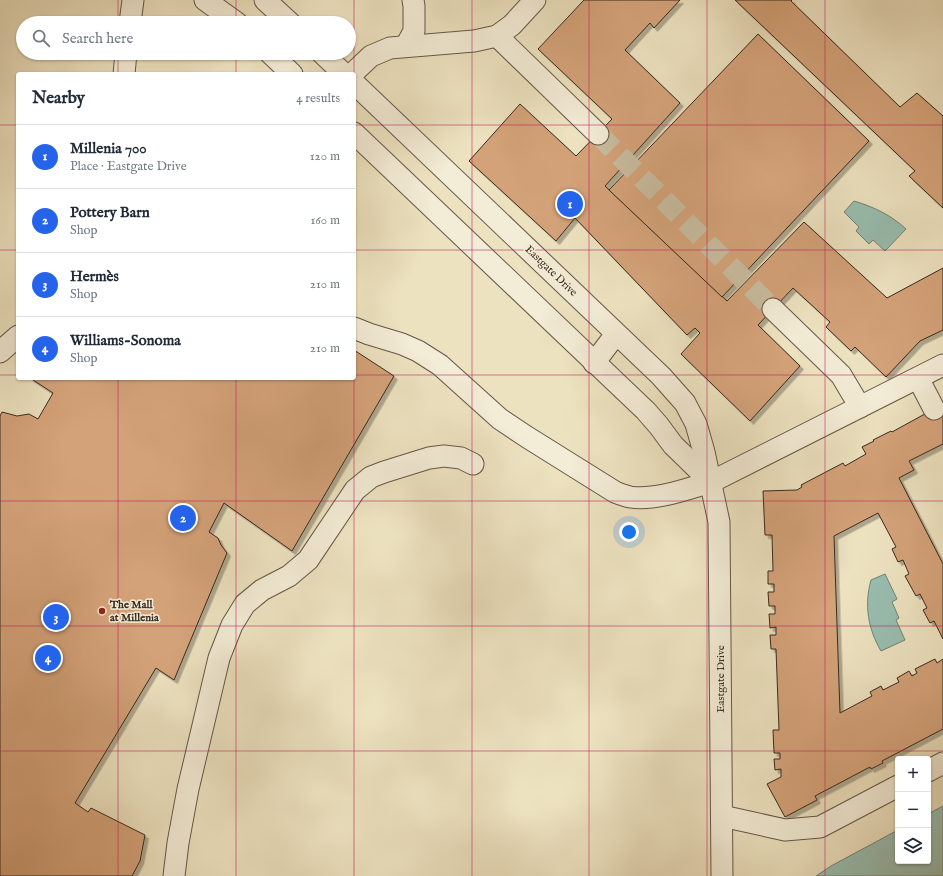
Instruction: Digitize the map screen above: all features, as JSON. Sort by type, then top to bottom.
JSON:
[{"type":"street","points":[[131,16],[134,0]]},
{"type":"street","points":[[205,0],[227,16]]},
{"type":"street","points":[[265,0],[282,16]]},
{"type":"street","points":[[354,72],[371,56],[390,48],[474,41],[497,36],[512,25],[535,0]]},
{"type":"street","points":[[406,46],[414,31],[414,3]]},
{"type":"street","points":[[497,36],[598,134]]},
{"type":"street","points":[[124,72],[125,60]]},
{"type":"street","points":[[277,60],[290,72]]},
{"type":"street","points":[[329,60],[342,72]]},
{"type":"street","name":"Eastgate Drive","points":[[356,85],[661,376],[684,403],[696,424],[704,452],[719,522],[722,876]]},
{"type":"street","points":[[356,135],[646,411],[673,445],[711,482]]},
{"type":"street","points":[[773,309],[841,376],[860,407]]},
{"type":"street","points":[[356,329],[402,344],[426,356],[440,365],[500,419],[527,438],[615,492],[629,497],[645,498],[676,492],[711,482],[943,365]]},
{"type":"street","points":[[594,363],[616,334]]},
{"type":"street","points":[[0,352],[16,338]]},
{"type":"street","points":[[918,378],[934,409]]},
{"type":"street","points":[[174,876],[178,843],[188,789],[219,658],[232,626],[245,604],[262,590],[289,576],[308,560],[355,490],[371,477],[429,458],[444,456],[461,458],[473,464]]},
{"type":"street","points":[[931,769],[943,763]]},
{"type":"street","points":[[722,816],[785,830],[820,827],[895,788]]},
{"type":"shaded area","points":[[854,201],[882,212],[906,229],[885,251],[873,240],[869,244],[856,231],[859,227],[844,212]]},
{"type":"shaded area","points":[[885,574],[897,599],[892,602],[899,618],[896,620],[905,640],[881,651],[873,634],[868,617],[868,599],[871,580]]},
{"type":"shaded area","points":[[943,806],[943,876],[816,876],[831,866],[895,832],[895,864],[931,864],[931,812]]},
{"type":"building","points":[[584,0],[680,0],[654,28],[650,23],[625,50],[680,103],[605,186],[727,301],[804,222],[887,298],[943,268],[943,330],[920,341],[886,377],[855,347],[851,351],[826,327],[830,322],[793,288],[758,325],[800,366],[750,421],[681,354],[700,333],[695,328],[687,335],[575,218],[556,241],[469,161],[520,104],[576,156],[612,119],[538,49]]},
{"type":"building","points":[[735,0],[792,0],[791,1],[900,107],[917,93],[943,116],[943,208],[909,176],[915,171]]},
{"type":"building","points":[[758,34],[869,141],[722,297],[609,190]]},
{"type":"building","name":"The Mall at Millenia","points":[[356,351],[394,376],[292,551],[224,503],[209,532],[218,538],[227,553],[174,680],[156,668],[75,803],[88,812],[91,808],[145,835],[140,861],[132,876],[0,876],[0,416],[2,412],[17,416],[29,414],[38,419],[53,393],[33,380],[356,380]]},
{"type":"building","points":[[943,404],[943,444],[909,461],[914,470],[899,478],[943,564],[943,639],[934,621],[930,623],[923,610],[927,608],[920,594],[916,596],[905,576],[909,574],[903,560],[898,562],[892,549],[896,547],[878,513],[834,536],[840,713],[872,696],[870,692],[881,686],[883,690],[899,682],[897,678],[909,671],[912,676],[917,673],[915,669],[935,659],[937,663],[943,659],[943,729],[882,761],[883,763],[871,769],[870,767],[815,796],[817,800],[785,817],[767,784],[781,777],[781,769],[775,770],[774,759],[780,759],[780,753],[774,753],[773,730],[779,730],[776,649],[771,649],[770,635],[776,635],[776,627],[770,628],[769,614],[775,614],[775,606],[769,606],[768,592],[774,592],[774,584],[768,584],[768,571],[773,571],[772,535],[765,535],[763,491],[797,490],[802,487],[801,485],[843,463],[845,466],[866,454],[862,447],[874,441],[873,440],[891,431],[892,432]]},
{"type":"tunnel","points":[[598,134],[773,309]]},
{"type":"place","name":"Millenia 700","points":[[570,204]]},
{"type":"place","name":"Pottery Barn","points":[[183,518]]},
{"type":"place","name":"The Mall at Millenia","points":[[102,611]]},
{"type":"place","name":"Hermès","points":[[56,617]]},
{"type":"place","name":"Williams-Sonoma","points":[[48,658]]}]
